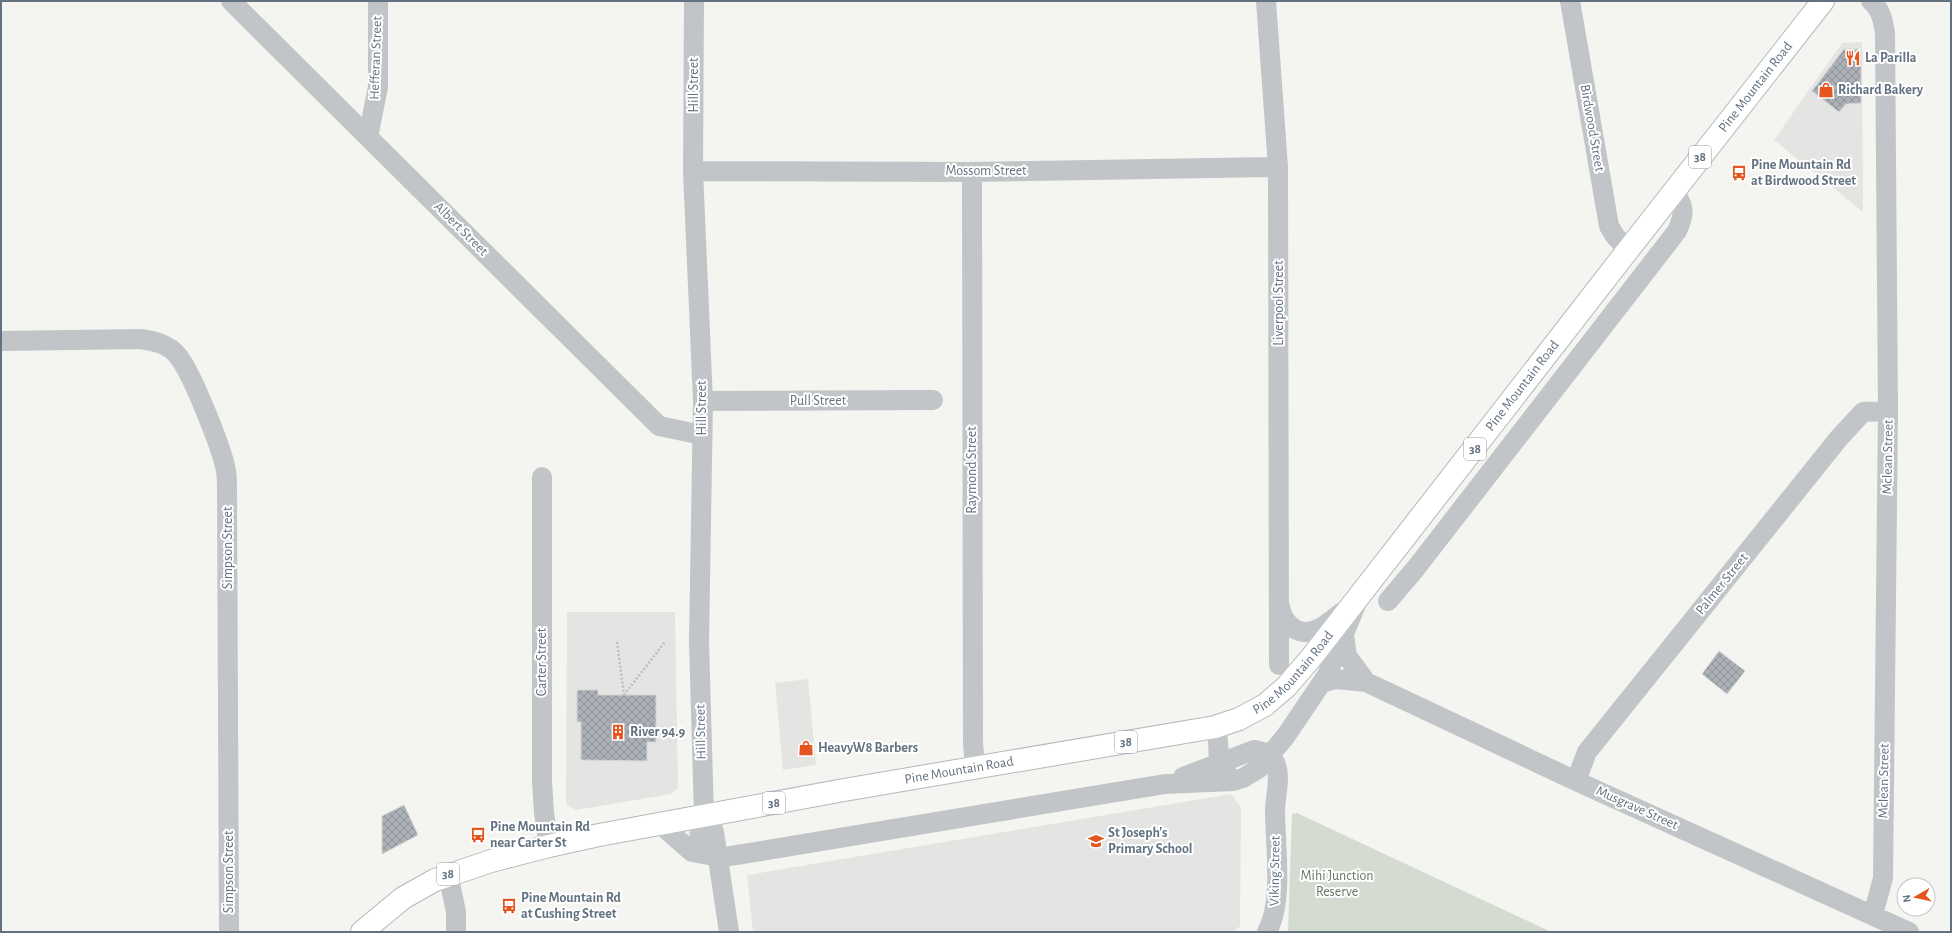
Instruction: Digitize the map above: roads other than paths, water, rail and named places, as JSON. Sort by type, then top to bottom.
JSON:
[{"type":"main road","name":"Pine Mountain Road","points":[[362,932],[403,898],[448,874],[549,846],[659,824],[1215,727],[1232,722],[1254,712],[1272,700],[1311,658],[1358,600],[1673,191],[1823,1]]},
{"type":"street","name":"Albert Street","points":[[231,1],[659,426],[702,435]]},
{"type":"street","name":"Hefferan Street","points":[[368,138],[378,87],[378,1]]},
{"type":"street","name":"Hill Street","points":[[694,1],[693,171],[703,401],[699,642],[704,816]]},
{"type":"street","name":"Liverpool Street","points":[[1266,1],[1278,167],[1279,665]]},
{"type":"street","name":"Birdwood Street","points":[[1570,1],[1609,226],[1615,236],[1628,250]]},
{"type":"street","name":"Mclean Street","points":[[1871,1],[1878,9],[1883,19],[1885,33],[1888,411],[1883,878],[1873,916]]},
{"type":"street","name":"Mossom Street","points":[[693,171],[972,172],[1278,167]]},
{"type":"street","name":"Raymond Street","points":[[972,172],[973,742],[975,768]]},
{"type":"street","name":"Pine Mountain Road","points":[[1388,601],[1416,568],[1677,230],[1684,210],[1680,199],[1673,191]]},
{"type":"street","name":"Simpson Street","points":[[1,341],[140,339],[156,342],[168,347],[178,355],[188,371],[221,453],[226,471],[227,490],[229,932]]},
{"type":"street","name":"Pull Street","points":[[703,401],[933,400]]},
{"type":"street","name":"Palmer Street","points":[[1576,781],[1587,752],[1839,438],[1863,412],[1888,411]]},
{"type":"street","name":"Carter Street","points":[[542,478],[542,781],[544,813],[549,846]]},
{"type":"street","name":"Liverpool Street","points":[[1280,605],[1283,618],[1290,626],[1300,632],[1309,632],[1324,626],[1358,600]]},
{"type":"street","name":"Pine Mountain Road","points":[[1238,779],[1258,769],[1270,757],[1322,683],[1358,600]]},
{"type":"street","name":"Musgrave Street","points":[[1344,635],[1347,656],[1366,682]]},
{"type":"street","name":"Musgrave Street","points":[[1322,683],[1336,679],[1366,682],[1576,781],[1910,932]]},
{"type":"street","points":[[1215,727],[1218,741],[1219,764],[1238,779]]},
{"type":"street","points":[[1164,784],[1254,750],[1264,752],[1270,757]]},
{"type":"street","name":"Viking Street","points":[[1267,932],[1272,918],[1276,893],[1275,809],[1277,769],[1270,757]]},
{"type":"street","points":[[659,824],[692,852],[716,856],[743,854],[1164,784],[1238,779]]},
{"type":"street","name":"Viking Street","points":[[1238,779],[1250,780],[1259,786],[1270,796],[1275,809]]},
{"type":"street","points":[[704,816],[699,828],[699,837],[702,848],[706,853],[716,856]]},
{"type":"street","points":[[716,856],[729,932]]},
{"type":"street","points":[[448,874],[456,912],[456,932]]},
{"type":"place","name":"La Parilla","points":[[1853,58]]},
{"type":"place","name":"Richard Bakery","points":[[1826,90]]},
{"type":"place","name":"Pine Mountain Rd at Birdwood Street","points":[[1739,173]]},
{"type":"place","name":"River 94.9","points":[[618,732]]},
{"type":"place","name":"HeavyW8 Barbers","points":[[806,748]]},
{"type":"place","name":"Pine Mountain Rd near Carter St","points":[[478,835]]},
{"type":"place","name":"St Joseph's Primary School","points":[[1096,841]]},
{"type":"place","name":"Pine Mountain Rd at Cushing Street","points":[[509,906]]},
{"type":"park label","name":"Mihi Junction Reserve","points":[[1337,884]]}]
